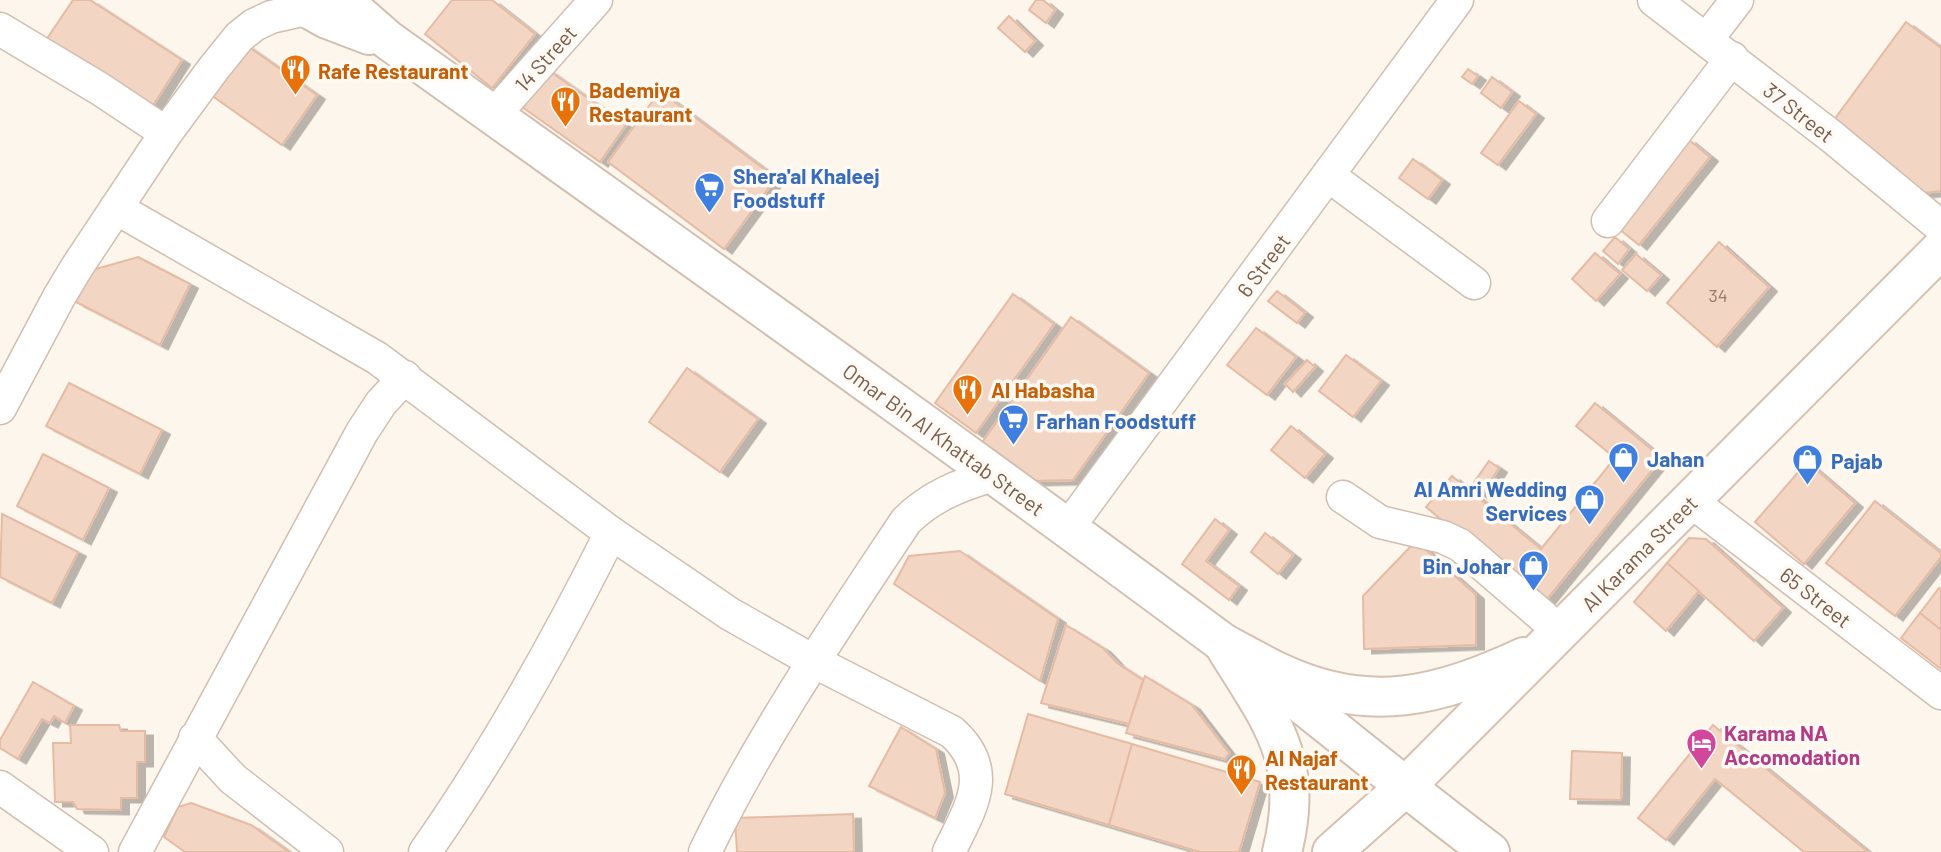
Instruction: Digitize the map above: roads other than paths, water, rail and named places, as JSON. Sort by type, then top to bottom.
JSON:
[{"type":"street","points":[[239,37],[250,0]]},
{"type":"street","name":"14 Street","points":[[493,116],[596,0]]},
{"type":"street","name":"37 Street","points":[[1654,0],[1732,58],[1941,227]]},
{"type":"street","points":[[1707,39],[1737,0]]},
{"type":"street","points":[[0,408],[59,297],[116,208],[166,133],[239,37],[254,25],[271,17],[314,2]]},
{"type":"street","name":"Omar Bin Al Khattab Street","points":[[314,2],[388,40],[764,307],[1223,643],[1404,788],[1490,852]]},
{"type":"street","name":"6 Street","points":[[1067,529],[1329,176],[1441,6]]},
{"type":"street","points":[[0,29],[100,89],[166,133]]},
{"type":"street","points":[[1608,221],[1732,58]]},
{"type":"street","points":[[1329,176],[1474,283]]},
{"type":"street","points":[[116,208],[348,340],[405,377],[611,533],[699,595],[813,661],[952,732],[963,741],[976,768],[977,782],[975,797],[949,852]]},
{"type":"street","name":"Al Karama Street","points":[[1332,852],[1404,788],[1941,249]]},
{"type":"street","points":[[135,852],[362,432],[381,403],[405,377]]},
{"type":"street","points":[[705,852],[813,661],[906,521],[919,507],[952,489],[993,475]]},
{"type":"street","points":[[1223,643],[1309,685],[1339,692],[1390,696],[1431,692],[1461,684],[1554,639],[1460,545],[1443,537],[1380,522],[1343,497]]},
{"type":"street","name":"65 Street","points":[[1691,501],[1941,693]]},
{"type":"street","points":[[425,852],[527,692],[611,533]]},
{"type":"street","points":[[1223,643],[1275,729],[1285,757],[1290,796],[1282,852]]},
{"type":"street","points":[[195,738],[233,779],[327,852]]},
{"type":"street","points":[[0,787],[92,852]]},
{"type":"place","name":"Rafe Restaurant","points":[[295,97]]},
{"type":"place","name":"Bademiya Restaurant","points":[[566,128]]},
{"type":"place","name":"Shera'al Khaleej Foodstuff","points":[[710,214]]},
{"type":"place","name":"Al Habasha","points":[[968,416]]},
{"type":"place","name":"Farhan Foodstuff","points":[[1013,447]]},
{"type":"place","name":"Jahan","points":[[1624,485]]},
{"type":"place","name":"Pajab","points":[[1808,487]]},
{"type":"place","name":"Al Amri Wedding Services","points":[[1590,527]]},
{"type":"place","name":"Bin Johar","points":[[1534,592]]},
{"type":"place","name":"Karama NA Accomodation","points":[[1701,771]]},
{"type":"place","name":"Al Najaf Restaurant","points":[[1242,796]]}]
